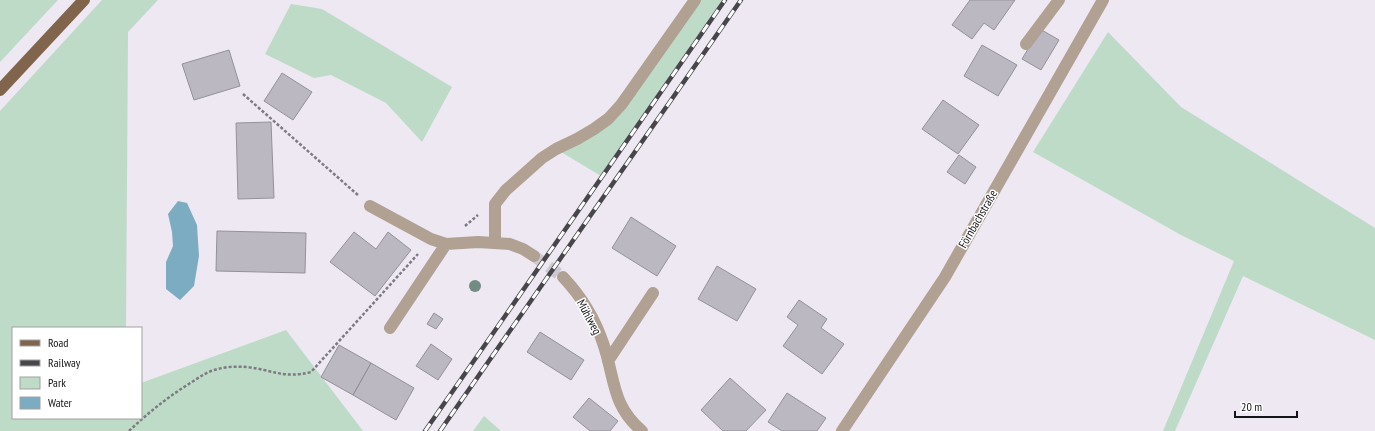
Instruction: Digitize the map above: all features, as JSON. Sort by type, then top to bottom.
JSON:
[{"type":"main road","points":[[0,90],[84,0]]},
{"type":"street","points":[[495,242],[496,204],[506,190],[542,158],[556,149],[577,140],[608,119],[621,105],[696,0]]},
{"type":"street","points":[[1026,44],[1059,0]]},
{"type":"street","name":"Förnbachstraße","points":[[842,431],[945,277],[1103,0]]},
{"type":"street","points":[[370,206],[432,239],[446,244],[478,242],[510,244],[523,249],[534,256]]},
{"type":"street","points":[[390,328],[446,244]]},
{"type":"street","name":"Mühlweg","points":[[563,277],[573,288],[594,322],[603,342],[617,399],[625,413],[642,431]]},
{"type":"street","points":[[608,361],[653,293]]},
{"type":"path","points":[[242,94],[370,206]]},
{"type":"path","points":[[446,244],[473,219],[496,204]]},
{"type":"path","points":[[142,418],[148,412],[177,391],[209,372],[223,368],[246,367],[284,375],[298,375],[311,372],[432,239]]},
{"type":"path","points":[[130,431],[141,419]]},
{"type":"green space","points":[[0,0],[58,0],[0,62]]},
{"type":"green space","points":[[102,0],[158,0],[128,32],[126,327],[12,327],[12,419],[142,419],[142,383],[286,330],[363,431],[0,431],[0,111]]},
{"type":"green space","points":[[697,0],[724,0],[601,176],[556,149],[594,129]]},
{"type":"green space","points":[[291,4],[322,9],[452,87],[422,142],[386,103],[331,75],[314,78],[265,54]]},
{"type":"green space","points":[[1108,32],[1181,107],[1375,228],[1375,340],[1243,276],[1175,431],[1163,431],[1234,261],[1181,235],[1033,152]]},
{"type":"green space","points":[[484,416],[501,431],[473,431]]},
{"type":"water","points":[[178,201],[187,203],[197,225],[199,256],[194,286],[180,300],[166,289],[166,262],[173,246],[168,214]]},
{"type":"building","points":[[970,0],[1015,0],[994,30],[984,23],[972,39],[952,25]]},
{"type":"building","points":[[1040,29],[1059,40],[1041,70],[1022,59]]},
{"type":"building","points":[[982,45],[1017,65],[998,96],[964,76]]},
{"type":"building","points":[[229,50],[240,86],[194,100],[182,64]]},
{"type":"building","points":[[282,73],[312,92],[293,120],[264,101]]},
{"type":"building","points":[[943,100],[979,125],[958,154],[922,129]]},
{"type":"building","points":[[271,122],[274,198],[238,199],[236,123]]},
{"type":"building","points":[[959,155],[976,167],[965,184],[947,172]]},
{"type":"building","points":[[631,217],[676,246],[657,276],[612,248]]},
{"type":"building","points":[[217,231],[306,233],[305,273],[216,271]]},
{"type":"building","points":[[354,232],[376,249],[388,232],[411,250],[375,296],[330,262]]},
{"type":"building","points":[[717,266],[756,289],[737,321],[698,299]]},
{"type":"building","points":[[799,300],[827,319],[821,328],[844,344],[822,374],[783,346],[798,325],[787,317]]},
{"type":"building","points":[[434,313],[443,319],[436,329],[427,324]]},
{"type":"building","points":[[540,332],[584,360],[571,380],[527,352]]},
{"type":"building","points":[[431,344],[452,359],[438,380],[416,366]]},
{"type":"building","points":[[339,345],[371,363],[353,395],[321,377]]},
{"type":"building","points":[[371,363],[414,388],[396,420],[353,395]]},
{"type":"building","points":[[730,378],[766,410],[746,431],[723,431],[701,410]]},
{"type":"building","points":[[787,393],[826,418],[817,431],[782,431],[768,422]]},
{"type":"building","points":[[589,398],[618,421],[610,431],[590,431],[573,417]]},
{"type":"tunnel","points":[[534,256],[563,277]]},
{"type":"railway","points":[[425,431],[725,0]]},
{"type":"railway","points":[[440,431],[741,0]]}]
